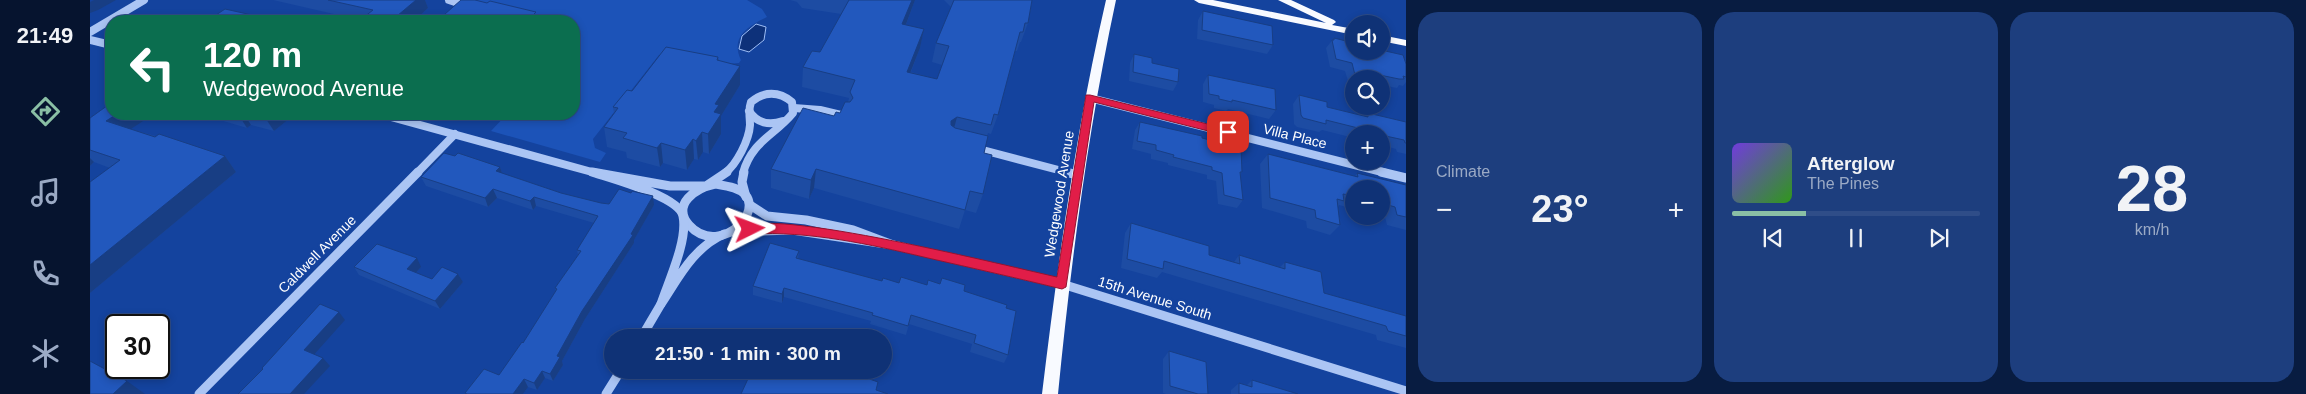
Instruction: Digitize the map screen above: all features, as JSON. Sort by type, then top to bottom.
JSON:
[{"type":"main road","name":"Wedgewood Avenue","points":[[1050,394],[1062,284],[1078,175],[1090,98],[1111,0]]},
{"type":"main road","points":[[1200,0],[1345,30]]},
{"type":"main road","points":[[1283,0],[1345,28]]},
{"type":"main road","points":[[1390,40],[1406,43]]},
{"type":"street","points":[[119,15],[144,0]]},
{"type":"street","points":[[449,0],[467,3]]},
{"type":"street","points":[[457,10],[467,3]]},
{"type":"street","points":[[90,32],[105,23]]},
{"type":"street","points":[[90,40],[105,44]]},
{"type":"street","points":[[661,304],[682,247],[684,204],[689,196],[729,170],[742,151],[750,126],[749,108],[754,99],[764,94],[778,94],[790,100],[794,108]]},
{"type":"street","name":"Villa Place","points":[[1090,98],[1406,178]]},
{"type":"street","points":[[749,108],[753,117],[766,123],[780,123],[789,118]]},
{"type":"street","points":[[794,108],[820,110],[845,116]]},
{"type":"street","points":[[646,329],[698,250],[711,239],[728,233],[745,222],[750,212],[741,185],[748,161],[762,140],[789,118],[794,108]]},
{"type":"street","points":[[402,120],[592,172],[662,196],[676,204],[690,225],[697,230],[710,235],[728,233]]},
{"type":"street","name":"Caldwell Avenue","points":[[199,394],[455,134]]},
{"type":"street","points":[[970,146],[1078,175]]},
{"type":"street","points":[[592,172],[670,186],[719,184],[732,187],[748,202]]},
{"type":"street","name":"15th Avenue South","points":[[748,202],[767,216],[806,220],[853,230],[893,245]]},
{"type":"street","name":"15th Avenue South","points":[[728,233],[764,228],[795,229],[893,245],[1062,284],[1406,391]]},
{"type":"street","points":[[606,394],[615,379]]},
{"type":"shaded area","points":[[477,0],[747,0],[762,9],[767,17],[753,24],[739,39],[738,52],[741,60],[739,63],[699,63],[659,55],[593,139],[595,148],[606,153],[600,162],[491,131],[501,120],[580,120],[580,15],[502,15],[469,7]]},
{"type":"shaded area","points":[[756,24],[766,27],[764,40],[749,52],[739,49],[742,36]]},
{"type":"building","points":[[328,0],[416,0],[398,15],[367,15],[373,10]]},
{"type":"building","points":[[461,0],[475,0],[487,3],[490,1],[536,12],[534,14],[538,15],[444,15]]},
{"type":"building","points":[[849,0],[912,0],[902,24],[924,29],[907,72],[937,79],[949,46],[936,43],[954,0],[1032,0],[1028,23],[1025,23],[1023,32],[1020,32],[998,115],[994,114],[991,125],[957,117],[951,121],[951,125],[955,128],[988,136],[984,153],[992,155],[983,194],[970,191],[965,210],[816,169],[811,180],[771,169],[803,108],[834,116],[836,112],[840,113],[845,102],[850,102],[853,98],[850,92],[855,80],[803,67],[812,51],[820,52]]},
{"type":"building","points":[[225,9],[252,15],[216,15]]},
{"type":"building","points":[[1203,11],[1272,26],[1273,45],[1202,30]]},
{"type":"building","points":[[1334,38],[1345,41],[1345,60],[1390,60],[1390,52],[1403,55],[1406,64],[1406,77],[1403,76],[1404,79],[1390,77],[1390,70],[1354,70],[1352,63],[1336,59],[1332,40]]},
{"type":"building","points":[[666,47],[718,57],[717,60],[740,66],[715,104],[719,105],[714,112],[721,114],[708,134],[702,132],[696,141],[693,139],[685,150],[661,143],[657,148],[623,138],[627,133],[604,127],[618,108],[613,107],[627,90],[632,91]]},
{"type":"building","points":[[1134,54],[1152,58],[1152,63],[1179,69],[1178,82],[1133,72]]},
{"type":"building","points":[[1208,75],[1275,89],[1276,110],[1219,99],[1219,96],[1209,94]]},
{"type":"building","points":[[1299,95],[1327,102],[1327,107],[1345,111],[1345,115],[1368,117],[1368,115],[1376,115],[1406,122],[1406,143],[1404,140],[1390,137],[1390,125],[1346,125],[1326,120],[1326,124],[1303,118]]},
{"type":"building","points":[[105,107],[105,120],[108,120],[106,121],[155,137],[159,134],[225,156],[90,265],[90,182],[120,160],[90,150],[90,118]]},
{"type":"building","points":[[1140,122],[1202,136],[1202,138],[1241,148],[1242,172],[1240,172],[1243,200],[1224,195],[1222,173],[1212,170],[1212,167],[1173,157],[1174,155],[1156,150],[1156,145],[1137,141]]},
{"type":"building","points":[[444,153],[455,156],[458,153],[500,167],[496,171],[561,193],[601,203],[609,204],[619,189],[653,196],[631,234],[633,235],[582,311],[557,356],[560,357],[550,374],[542,371],[534,383],[524,379],[513,394],[465,393],[484,369],[499,375],[523,343],[557,289],[555,288],[581,251],[577,250],[598,216],[534,197],[530,201],[493,189],[485,198],[421,177]]},
{"type":"building","points":[[1268,154],[1358,177],[1357,173],[1386,180],[1345,180],[1344,201],[1337,199],[1340,225],[1316,218],[1315,210],[1270,198]]},
{"type":"building","points":[[1390,181],[1406,185],[1406,217],[1397,215],[1395,207],[1390,206]]},
{"type":"building","points":[[1131,223],[1209,246],[1209,255],[1240,264],[1239,255],[1285,269],[1285,262],[1321,272],[1324,293],[1406,316],[1406,336],[1388,331],[1386,326],[1164,261],[1163,269],[1127,259]]},
{"type":"building","points":[[770,243],[799,251],[796,258],[882,281],[883,278],[899,283],[901,277],[927,285],[928,280],[940,284],[942,278],[965,285],[964,291],[1007,305],[1006,308],[1016,311],[1008,355],[974,343],[976,335],[911,315],[908,326],[872,315],[873,313],[784,288],[782,294],[753,286]]},
{"type":"building","points":[[377,244],[417,258],[407,269],[432,279],[442,267],[458,274],[435,301],[354,267]]},
{"type":"building","points":[[320,304],[339,312],[304,350],[323,358],[290,394],[238,394],[263,369]]},
{"type":"building","points":[[1169,351],[1206,362],[1208,394],[1198,394],[1170,386]]},
{"type":"building","points":[[90,361],[105,369],[105,379],[123,379],[127,381],[113,394],[90,394]]},
{"type":"building","points":[[748,379],[870,379],[878,382],[876,390],[888,394],[741,394]]},
{"type":"building","points":[[1252,380],[1298,394],[1239,394],[1239,383],[1252,387]]},
{"type":"route","points":[[750,229],[776,228],[820,232],[893,245],[1062,284],[1090,98],[1228,132]]}]
